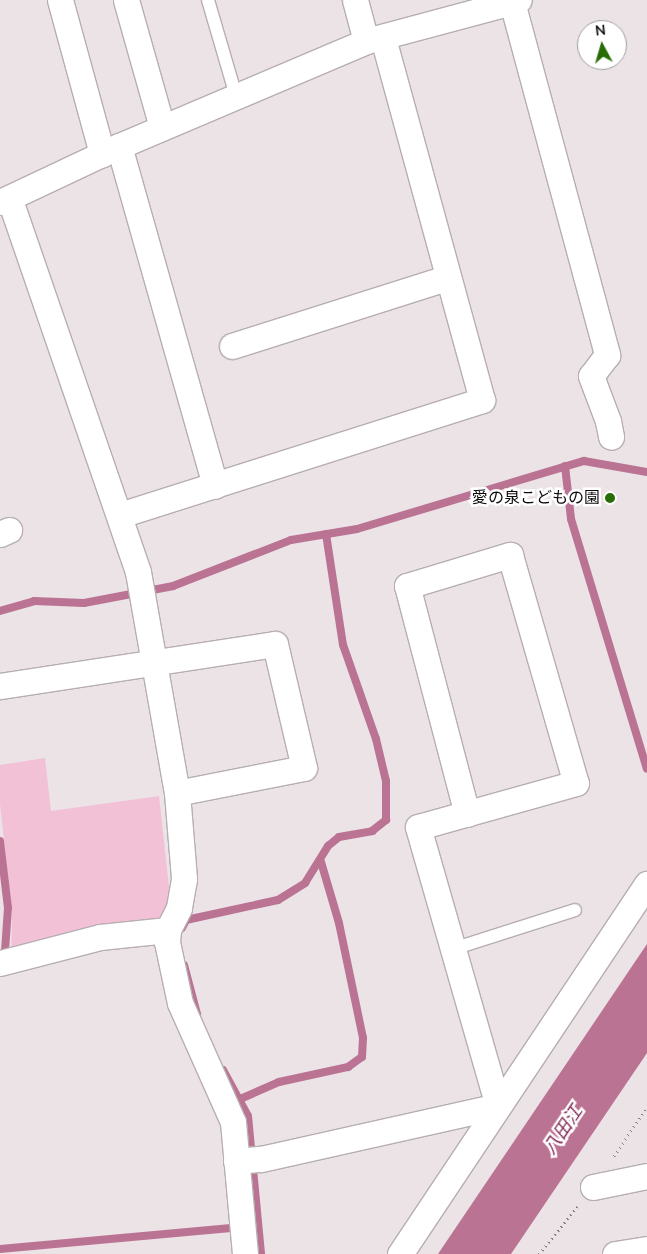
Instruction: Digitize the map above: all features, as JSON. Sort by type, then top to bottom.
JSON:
[{"type":"street","points":[[60,0],[110,150],[215,486]]},
{"type":"street","points":[[126,0],[162,127]]},
{"type":"street","points":[[120,515],[482,400],[448,278],[375,39],[355,0]]},
{"type":"street","points":[[245,1254],[247,1160],[233,1122],[180,1003],[168,936],[179,908],[184,880],[177,793],[152,663],[141,593],[120,515],[5,201],[162,127],[375,39],[516,1],[607,355],[592,376],[608,421],[611,437]]},
{"type":"street","points":[[232,346],[448,278]]},
{"type":"street","points":[[467,814],[407,586],[510,555],[576,783],[467,814],[418,827],[498,1106]]},
{"type":"street","points":[[0,686],[275,644],[304,768],[177,793]]},
{"type":"street","points":[[400,1254],[647,884]]},
{"type":"street","points":[[0,963],[100,937],[168,936]]},
{"type":"street","points":[[247,1160],[498,1106]]},
{"type":"street","points":[[593,1187],[647,1176]]},
{"type":"street","points":[[615,1254],[647,1249]]},
{"type":"lane","points":[[208,0],[236,96]]},
{"type":"lane","points":[[453,949],[575,910]]},
{"type":"shaded area","points":[[45,758],[51,811],[159,796],[171,905],[161,935],[11,964],[12,912],[0,804],[0,765]]},
{"type":"water","name":"八田江","points":[[647,944],[647,1053],[511,1254],[438,1254]]},
{"type":"waterway","points":[[0,611],[34,601],[84,603],[173,586],[291,540],[357,529],[584,461],[647,472]]},
{"type":"waterway","points":[[565,466],[571,519],[647,769]]},
{"type":"waterway","points":[[182,928],[186,920],[278,900],[305,883],[328,846],[339,837],[372,831],[386,820],[386,781],[376,739],[343,645],[326,534]]},
{"type":"waterway","points":[[0,841],[8,908],[5,951]]},
{"type":"waterway","points":[[238,1100],[279,1082],[348,1067],[362,1057],[363,1038],[339,923],[321,862]]},
{"type":"waterway","points":[[184,965],[197,1014]]},
{"type":"waterway","points":[[223,1070],[248,1116],[261,1254]]},
{"type":"waterway","points":[[0,1249],[231,1228]]},
{"type":"place","name":"愛の泉こどもの園","points":[[610,498]]}]
